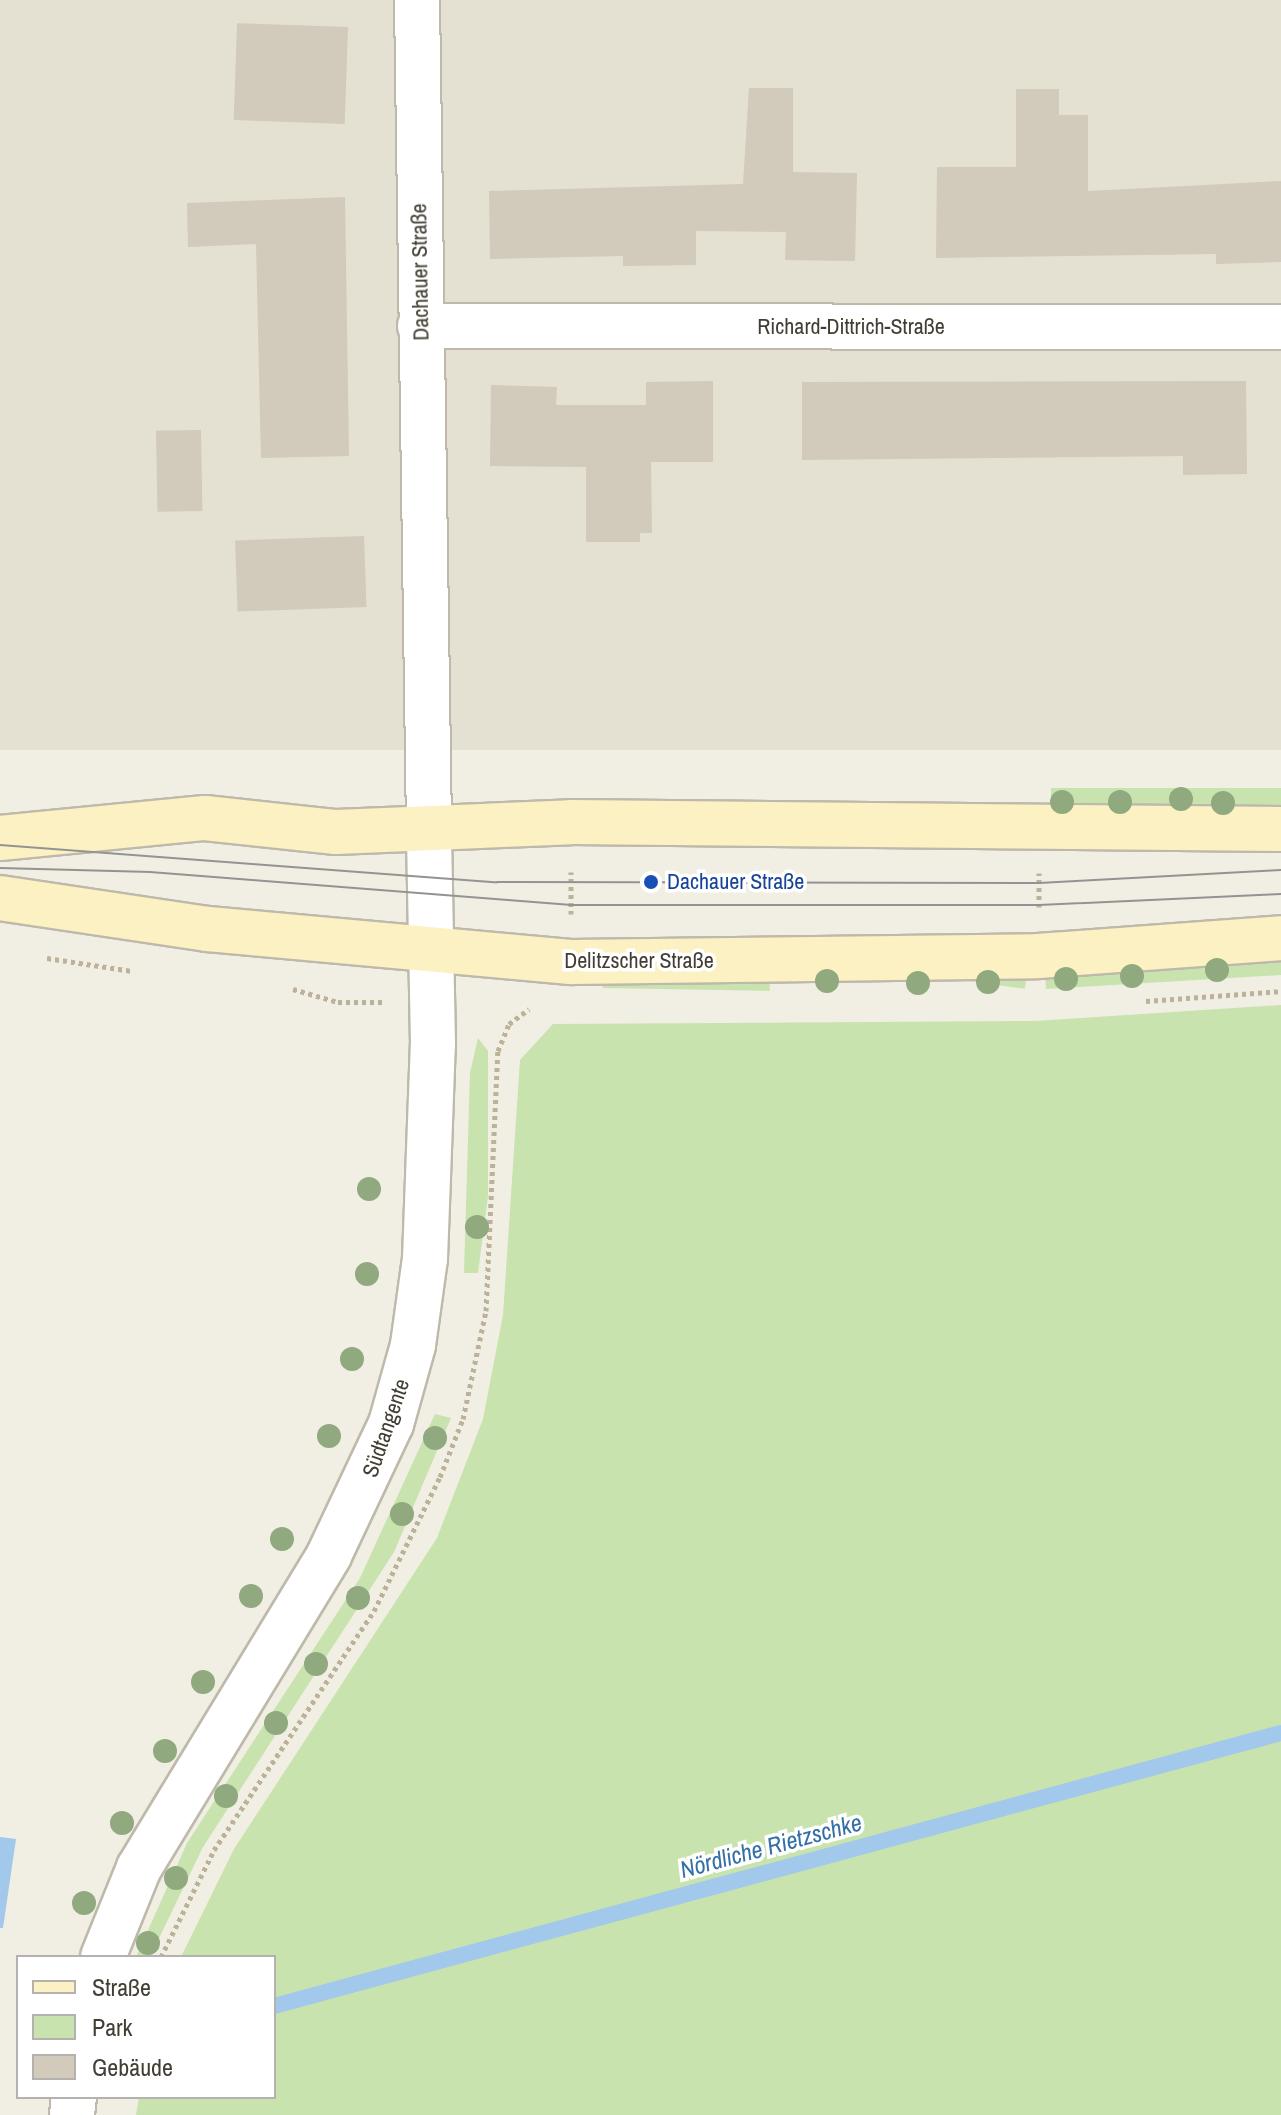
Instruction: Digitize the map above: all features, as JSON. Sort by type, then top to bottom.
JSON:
[{"type":"main road","points":[[0,838],[205,818],[336,832],[429,832],[571,822],[1281,829]]},
{"type":"main road","name":"Delitzscher Straße","points":[[0,898],[208,929],[571,962],[1038,956],[1281,938]]},
{"type":"street","name":"Dachauer Straße","points":[[417,0],[429,832]]},
{"type":"street","name":"Richard-Dittrich-Straße","points":[[420,326],[1281,327]]},
{"type":"street","name":"Südtangente","points":[[104,1955],[139,1868],[329,1555],[391,1424],[413,1345],[425,1259],[433,950],[429,832]]},
{"type":"path","points":[[571,822],[571,962]]},
{"type":"path","points":[[1038,956],[1040,828]]},
{"type":"shaded area","points":[[0,0],[1281,0],[1281,750],[0,750]]},
{"type":"green space","points":[[1051,788],[1281,788],[1281,811],[1051,811]]},
{"type":"green space","points":[[893,955],[1027,974],[1025,989],[891,970]]},
{"type":"green space","points":[[1281,957],[1281,975],[1046,989],[1045,974]]},
{"type":"green space","points":[[603,971],[770,974],[770,991],[603,988]]},
{"type":"green space","points":[[1281,1005],[1281,2115],[136,2115],[139,2099],[276,2099],[276,1955],[182,1955],[234,1849],[437,1538],[483,1419],[503,1315],[520,1060],[553,1024],[1035,1021]]},
{"type":"green space","points":[[478,1038],[488,1051],[488,1196],[478,1273],[464,1273],[470,1073]]},
{"type":"green space","points":[[435,1414],[451,1418],[394,1552],[203,1847],[151,1955],[137,1955],[187,1843],[360,1578]]},
{"type":"water","points":[[0,1837],[16,1839],[3,1928],[0,1928]]},
{"type":"building","points":[[237,23],[348,27],[345,124],[234,120]]},
{"type":"building","points":[[749,88],[793,88],[793,172],[857,173],[855,261],[785,260],[786,232],[696,231],[696,265],[623,266],[623,256],[490,259],[489,191],[743,184]]},
{"type":"building","points":[[1016,89],[1059,89],[1059,115],[1088,115],[1088,191],[1281,181],[1281,262],[1216,264],[1216,254],[936,258],[937,167],[1016,167]]},
{"type":"building","points":[[345,197],[349,456],[261,458],[256,244],[188,247],[187,203]]},
{"type":"building","points":[[713,381],[713,462],[651,462],[652,533],[640,533],[640,542],[586,542],[586,467],[490,466],[491,385],[557,387],[556,405],[646,405],[646,382]]},
{"type":"building","points":[[1246,381],[1247,474],[1183,475],[1183,456],[802,460],[802,382]]},
{"type":"building","points":[[201,430],[202,511],[157,512],[156,431]]},
{"type":"building","points":[[364,536],[366,607],[238,611],[235,541]]},
{"type":"waterway","name":"Nördliche Rietzschke","points":[[276,2005],[1281,1733]]},
{"type":"tram line","points":[[0,845],[497,882],[1039,883],[1281,870]]},
{"type":"tram line","points":[[0,868],[151,872],[571,905],[1039,905],[1281,894]]},
{"type":"place","name":"Dachauer Straße","points":[[651,882]]}]
